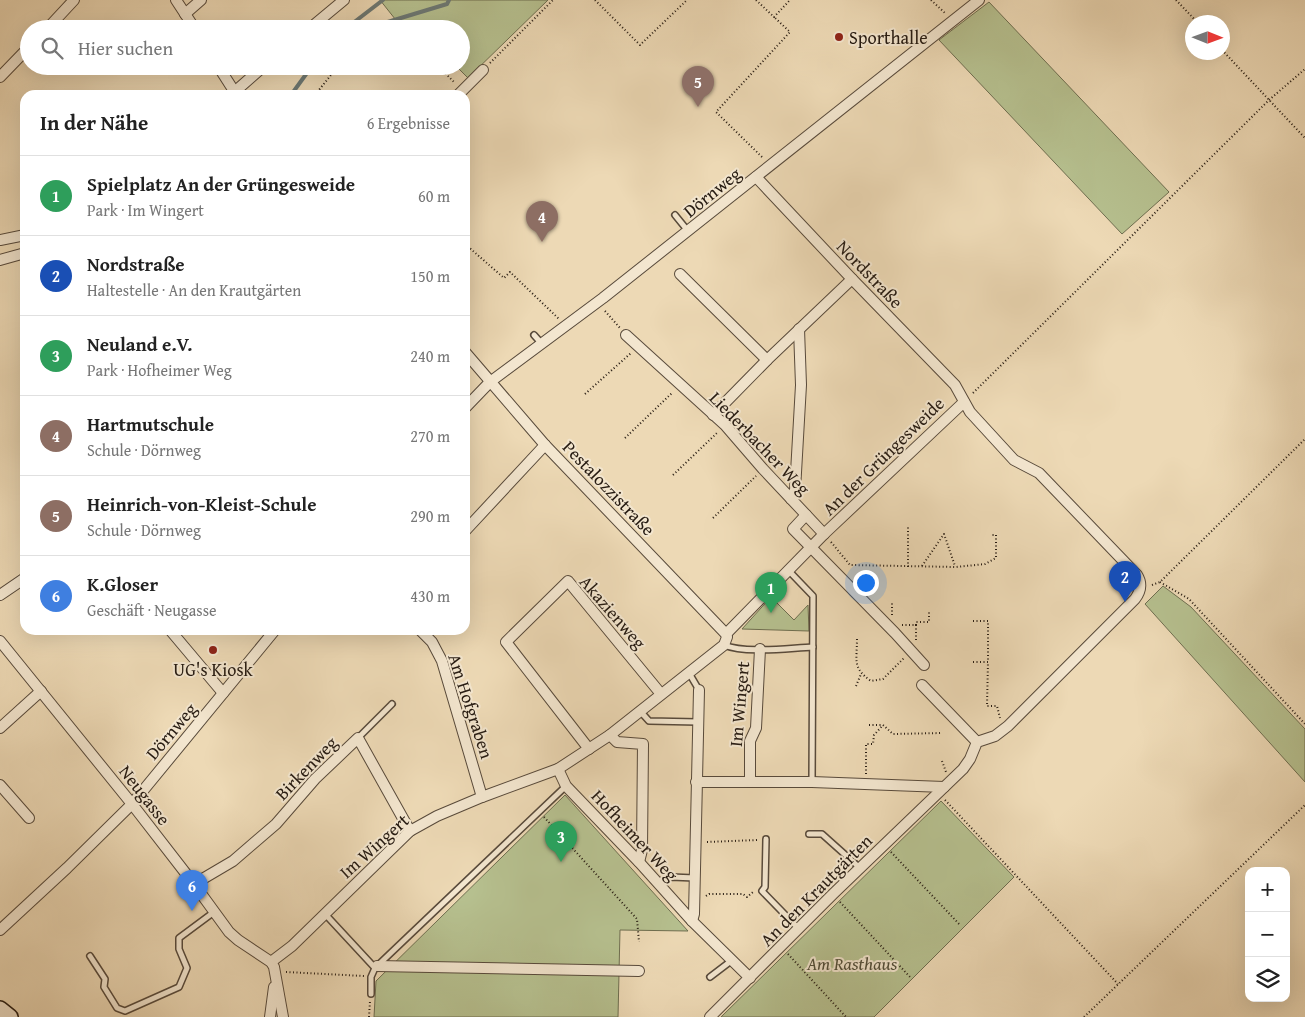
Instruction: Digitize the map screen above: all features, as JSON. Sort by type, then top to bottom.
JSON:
[{"type":"street","points":[[55,20],[74,0]]},
{"type":"street","points":[[176,0],[189,20]]},
{"type":"street","points":[[185,14],[201,0]]},
{"type":"street","points":[[320,20],[344,0]]},
{"type":"street","name":"Dörnweg","points":[[470,403],[490,382],[598,302],[979,0]]},
{"type":"street","points":[[0,77],[20,56]]},
{"type":"street","points":[[463,90],[483,70]]},
{"type":"street","points":[[223,75],[230,90]]},
{"type":"street","points":[[236,90],[253,75]]},
{"type":"street","name":"Nordstraße","points":[[756,177],[955,385],[970,412],[1014,460],[1039,474],[1137,575],[1140,589]]},
{"type":"street","points":[[0,240],[20,235]]},
{"type":"street","points":[[0,260],[20,254]]},
{"type":"street","points":[[680,274],[766,360]]},
{"type":"street","points":[[713,415],[766,360],[852,279]]},
{"type":"street","points":[[792,499],[796,490],[800,404],[800,329]]},
{"type":"street","name":"Liederbacher Weg","points":[[626,335],[725,425],[824,534]]},
{"type":"street","name":"Pestalozzistraße","points":[[470,358],[545,445],[726,634]]},
{"type":"street","name":"An der Grüngesweide","points":[[726,634],[824,534],[964,402]]},
{"type":"street","points":[[470,526],[545,445]]},
{"type":"street","points":[[806,515],[793,529],[835,574],[895,633],[924,666]]},
{"type":"street","points":[[0,595],[20,581]]},
{"type":"street","name":"Akazienweg","points":[[589,749],[506,642],[568,581],[662,694]]},
{"type":"street","points":[[922,685],[977,742],[995,736],[1004,730],[1135,599],[1140,589]]},
{"type":"street","points":[[724,645],[727,637],[726,634]]},
{"type":"street","points":[[174,635],[223,693]]},
{"type":"street","name":"Dörnweg","points":[[0,930],[132,804],[271,635]]},
{"type":"street","name":"Am Hofgraben","points":[[425,635],[432,642],[442,661],[482,797]]},
{"type":"street","name":"Neugasse","points":[[0,640],[132,804],[229,932],[274,970]]},
{"type":"street","name":"Im Wingert","points":[[274,970],[292,946],[410,831],[436,816],[558,769],[610,735],[724,645]]},
{"type":"street","name":"Im Wingert","points":[[750,782],[750,741],[756,728],[760,649]]},
{"type":"street","points":[[701,689],[696,782],[812,782],[941,789]]},
{"type":"street","points":[[0,728],[41,691]]},
{"type":"street","points":[[610,735],[617,742],[643,744],[642,850],[639,862]]},
{"type":"street","name":"Birkenweg","points":[[194,884],[233,861],[276,824],[315,779],[358,738],[410,831]]},
{"type":"street","name":"An den Krautgärten","points":[[710,1017],[833,894],[963,769],[970,759],[977,742]]},
{"type":"street","name":"Hofheimer Weg","points":[[558,769],[566,786],[639,862],[692,921],[750,978]]},
{"type":"street","name":"Hofheimer Weg","points":[[692,921],[694,908],[696,782]]},
{"type":"street","points":[[0,785],[29,818]]},
{"type":"street","points":[[376,967],[639,971]]},
{"type":"street","points":[[274,970],[283,1017],[271,1017],[274,970]]},
{"type":"street","points":[[0,1009],[10,1017]]},
{"type":"lane","points":[[675,215],[688,231]]},
{"type":"lane","points":[[534,335],[542,344]]},
{"type":"lane","points":[[789,571],[813,596],[812,782]]},
{"type":"lane","name":"Im Wingert","points":[[724,645],[732,648],[760,649]]},
{"type":"lane","points":[[760,649],[813,648]]},
{"type":"lane","points":[[689,673],[701,689]]},
{"type":"lane","points":[[358,738],[392,704]]},
{"type":"lane","points":[[639,711],[649,721],[698,722]]},
{"type":"lane","points":[[370,994],[371,977],[376,967],[566,786]]},
{"type":"lane","points":[[809,834],[822,834],[860,868]]},
{"type":"lane","points":[[766,839],[766,887],[762,891],[798,929]]},
{"type":"lane","points":[[657,882],[671,877],[694,878]]},
{"type":"lane","points":[[90,956],[104,978],[104,987],[117,1008],[125,1011],[179,987],[187,968],[179,949],[180,938],[214,911]]},
{"type":"lane","points":[[325,914],[376,967]]},
{"type":"lane","points":[[710,977],[731,961]]},
{"type":"path","points":[[483,70],[553,0]]},
{"type":"path","points":[[595,0],[640,45],[687,0]]},
{"type":"path","points":[[756,0],[790,32],[716,112],[772,165]]},
{"type":"path","points":[[774,17],[790,0]]},
{"type":"path","points":[[931,0],[954,20]]},
{"type":"path","points":[[1176,0],[1190,15]]},
{"type":"path","points":[[1230,59],[1305,138]]},
{"type":"path","points":[[964,402],[1269,100],[1305,69]]},
{"type":"path","points":[[319,90],[331,75]]},
{"type":"path","points":[[445,75],[458,90]]},
{"type":"path","points":[[470,248],[504,278],[510,272],[566,325]]},
{"type":"path","points":[[598,302],[626,335]]},
{"type":"path","points":[[585,394],[638,346]]},
{"type":"path","points":[[624,438],[681,385]]},
{"type":"path","points":[[673,475],[725,425]]},
{"type":"path","points":[[1140,589],[1160,582],[1305,439]]},
{"type":"path","points":[[713,518],[763,469]]},
{"type":"path","points":[[908,527],[908,567]]},
{"type":"path","points":[[824,534],[850,565],[908,567],[956,567],[985,564],[996,558],[996,535],[992,535]]},
{"type":"path","points":[[922,566],[944,534],[956,567]]},
{"type":"path","points":[[1160,582],[1189,599],[1305,724]]},
{"type":"path","points":[[897,625],[916,625],[916,622],[929,622],[929,612]]},
{"type":"path","points":[[973,620],[988,621],[986,706],[997,706],[1004,730]]},
{"type":"path","points":[[857,639],[857,667],[861,674],[871,681],[883,679],[911,652]]},
{"type":"path","points":[[973,662],[988,662]]},
{"type":"path","points":[[856,686],[861,674]]},
{"type":"path","points":[[869,725],[883,725],[893,734],[942,733]]},
{"type":"path","points":[[866,784],[866,744],[873,744],[874,735],[883,725]]},
{"type":"path","points":[[941,789],[956,813],[1118,984]]},
{"type":"path","points":[[1084,1017],[1305,805]]},
{"type":"path","points":[[539,812],[636,919],[639,942]]},
{"type":"path","points":[[694,842],[766,839]]},
{"type":"path","points":[[884,845],[960,925]]},
{"type":"path","points":[[694,908],[709,894],[743,894],[747,896],[756,889],[762,891]]},
{"type":"path","points":[[833,894],[910,977]]},
{"type":"path","points":[[781,946],[846,1017]]},
{"type":"path","points":[[274,970],[371,977]]},
{"type":"path","points":[[369,1017],[370,994]]},
{"type":"green space","points":[[380,0],[548,0],[468,78],[465,75],[470,75],[470,20],[396,20]]},
{"type":"green space","points":[[989,2],[1169,192],[1122,234],[939,40]]},
{"type":"green space","points":[[1163,586],[1191,607],[1305,729],[1305,782],[1145,604]]},
{"type":"green space","points":[[771,597],[794,620],[808,605],[809,631],[742,629]]},
{"type":"green space","points":[[565,795],[688,931],[620,930],[618,1017],[374,1017],[376,981]]},
{"type":"green space","name":"Am Rasthaus","points":[[941,801],[1014,877],[874,1017],[721,1017]]},
{"type":"waterway","points":[[357,20],[383,0]]},
{"type":"waterway","points":[[394,20],[447,4],[449,0]]},
{"type":"waterway","points":[[295,90],[305,75]]},
{"type":"place","name":"Sporthalle","points":[[839,37]]},
{"type":"place","name":"Heinrich-von-Kleist-Schule","points":[[698,107]]},
{"type":"place","name":"Hartmutschule","points":[[542,242]]},
{"type":"place","name":"Nordstraße","points":[[1125,602]]},
{"type":"place","name":"Spielplatz An der Grüngesweide","points":[[771,613]]},
{"type":"place","name":"UG's Kiosk","points":[[213,650]]},
{"type":"place","name":"Neuland e.V.","points":[[561,862]]},
{"type":"place","name":"K.Gloser","points":[[192,911]]}]
